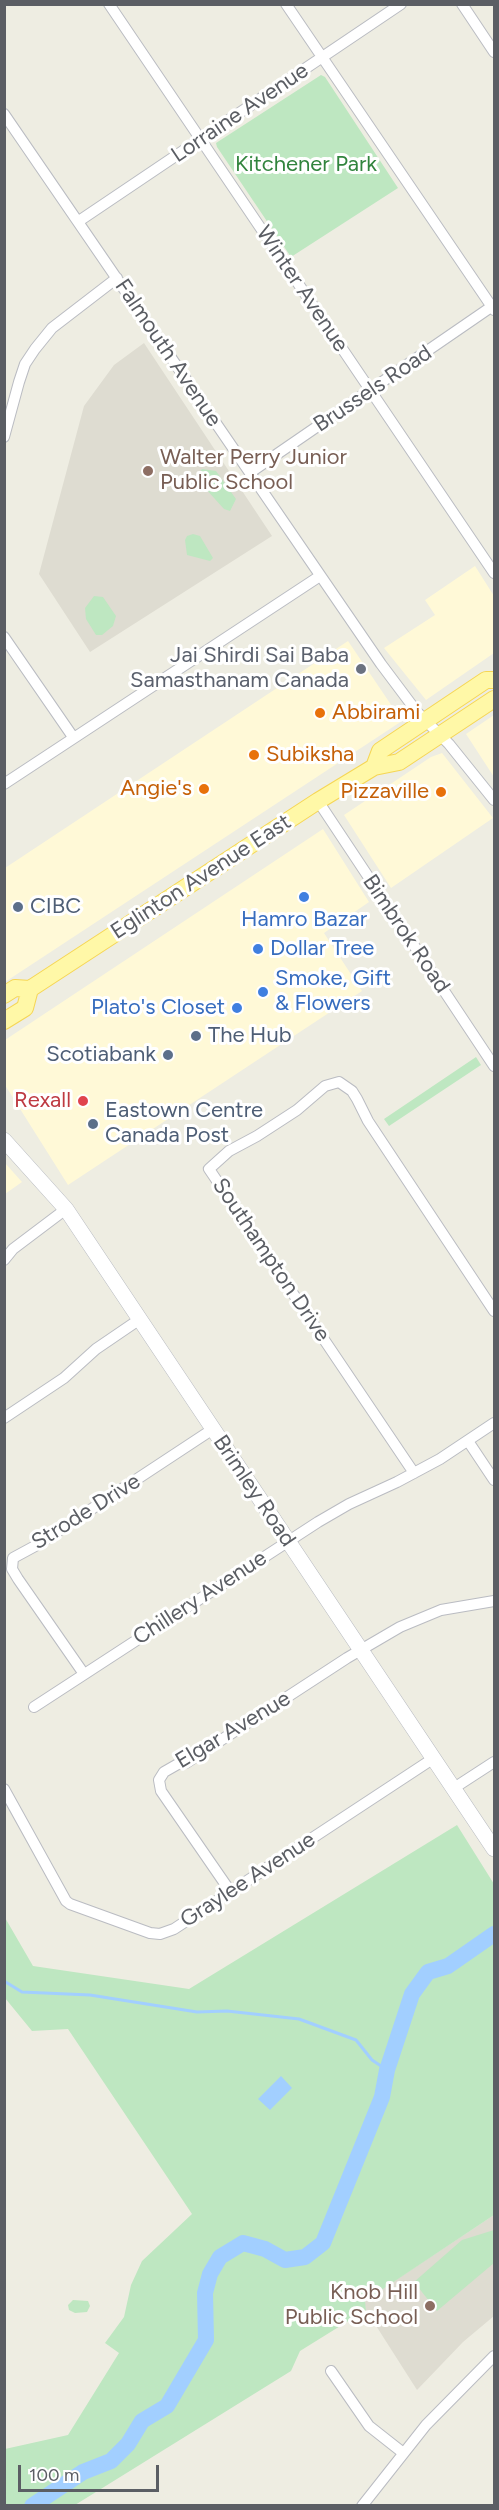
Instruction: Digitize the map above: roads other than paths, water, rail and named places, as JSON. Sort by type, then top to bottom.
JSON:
[{"type":"main road","name":"Eglinton Avenue East","points":[[374,767],[380,751],[486,680],[495,680]]},
{"type":"main road","name":"Eglinton Avenue East","points":[[4,995],[15,988],[30,989],[318,801],[374,767],[399,762],[495,699]]},
{"type":"main road","name":"Eglinton Avenue East","points":[[4,1021],[25,1008],[30,989]]},
{"type":"main road","name":"Brimley Road","points":[[4,1140],[66,1209],[495,1849]]},
{"type":"street","name":"Winter Avenue","points":[[109,4],[495,573]]},
{"type":"street","points":[[286,4],[494,307]]},
{"type":"street","name":"Lorraine Avenue","points":[[78,221],[401,4]]},
{"type":"street","points":[[462,4],[495,52]]},
{"type":"street","name":"Falmouth Avenue","points":[[4,114],[381,664],[495,800]]},
{"type":"street","points":[[4,437],[22,373],[35,349],[52,328],[117,278]]},
{"type":"street","name":"Brussels Road","points":[[251,472],[494,307]]},
{"type":"street","points":[[4,784],[320,576]]},
{"type":"street","points":[[4,637],[73,737]]},
{"type":"street","name":"Bimbrok Road","points":[[318,801],[495,1066]]},
{"type":"street","name":"Southampton Drive","points":[[414,1473],[209,1169],[229,1151],[257,1137],[297,1110],[325,1086],[339,1082],[357,1099],[368,1121],[495,1311]]},
{"type":"street","points":[[4,1260],[14,1249],[66,1209]]},
{"type":"street","points":[[4,1418],[64,1378],[96,1348],[140,1319]]},
{"type":"street","name":"Chillery Avenue","points":[[34,1707],[288,1541],[349,1504],[414,1473],[495,1423]]},
{"type":"street","name":"Strode Drive","points":[[84,1674],[18,1579],[12,1569],[13,1558],[37,1545],[213,1429]]},
{"type":"street","points":[[468,1441],[495,1480]]},
{"type":"street","points":[[361,1649],[419,1617],[441,1610],[495,1601]]},
{"type":"street","name":"Elgar Avenue","points":[[230,1891],[161,1791],[159,1780],[170,1768],[186,1763],[361,1649]]},
{"type":"street","name":"Graylee Avenue","points":[[4,1789],[70,1904],[150,1933],[160,1934],[174,1929],[434,1758]]},
{"type":"street","points":[[454,1788],[495,1762]]},
{"type":"street","points":[[362,2505],[402,2452],[448,2400],[495,2356]]},
{"type":"street","points":[[331,2371],[369,2426],[402,2452]]},
{"type":"water","points":[[494,1928],[494,1939],[448,1966],[464,1949],[485,1937]]},
{"type":"water","points":[[281,2076],[292,2088],[270,2110],[258,2099]]},
{"type":"waterway","points":[[32,2506],[83,2472],[111,2461],[128,2444],[142,2421],[167,2406],[206,2340],[205,2293],[210,2274],[220,2257],[243,2243],[265,2249],[285,2260],[305,2257],[323,2243],[382,2097],[387,2070],[412,1994],[428,1972],[448,1966],[494,1934]]},
{"type":"waterway","points":[[4,1981],[22,1992],[90,1995],[197,2012],[227,2011],[299,2019],[356,2040],[372,2060],[387,2070]]},
{"type":"place","name":"Walter Perry Junior Public School","points":[[148,471]]},
{"type":"place","name":"Jai Shirdi Sai Baba Samasthanam Canada","points":[[361,669]]},
{"type":"place","name":"Abbirami","points":[[320,713]]},
{"type":"place","name":"Subiksha","points":[[254,755]]},
{"type":"place","name":"Angie's","points":[[204,789]]},
{"type":"place","name":"Pizzaville","points":[[441,792]]},
{"type":"place","name":"Hamro Bazar","points":[[304,897]]},
{"type":"place","name":"CIBC","points":[[18,907]]},
{"type":"place","name":"Dollar Tree","points":[[258,949]]},
{"type":"place","name":"Smoke, Gift & Flowers","points":[[263,992]]},
{"type":"place","name":"Plato's Closet","points":[[237,1008]]},
{"type":"place","name":"The Hub","points":[[196,1036]]},
{"type":"place","name":"Scotiabank","points":[[168,1055]]},
{"type":"place","name":"Rexall","points":[[83,1101]]},
{"type":"place","name":"Eastown Centre Canada Post","points":[[93,1124]]},
{"type":"place","name":"Knob Hill Public School","points":[[430,2306]]},
{"type":"park label","name":"Kitchener Park","points":[[306,165]]}]
